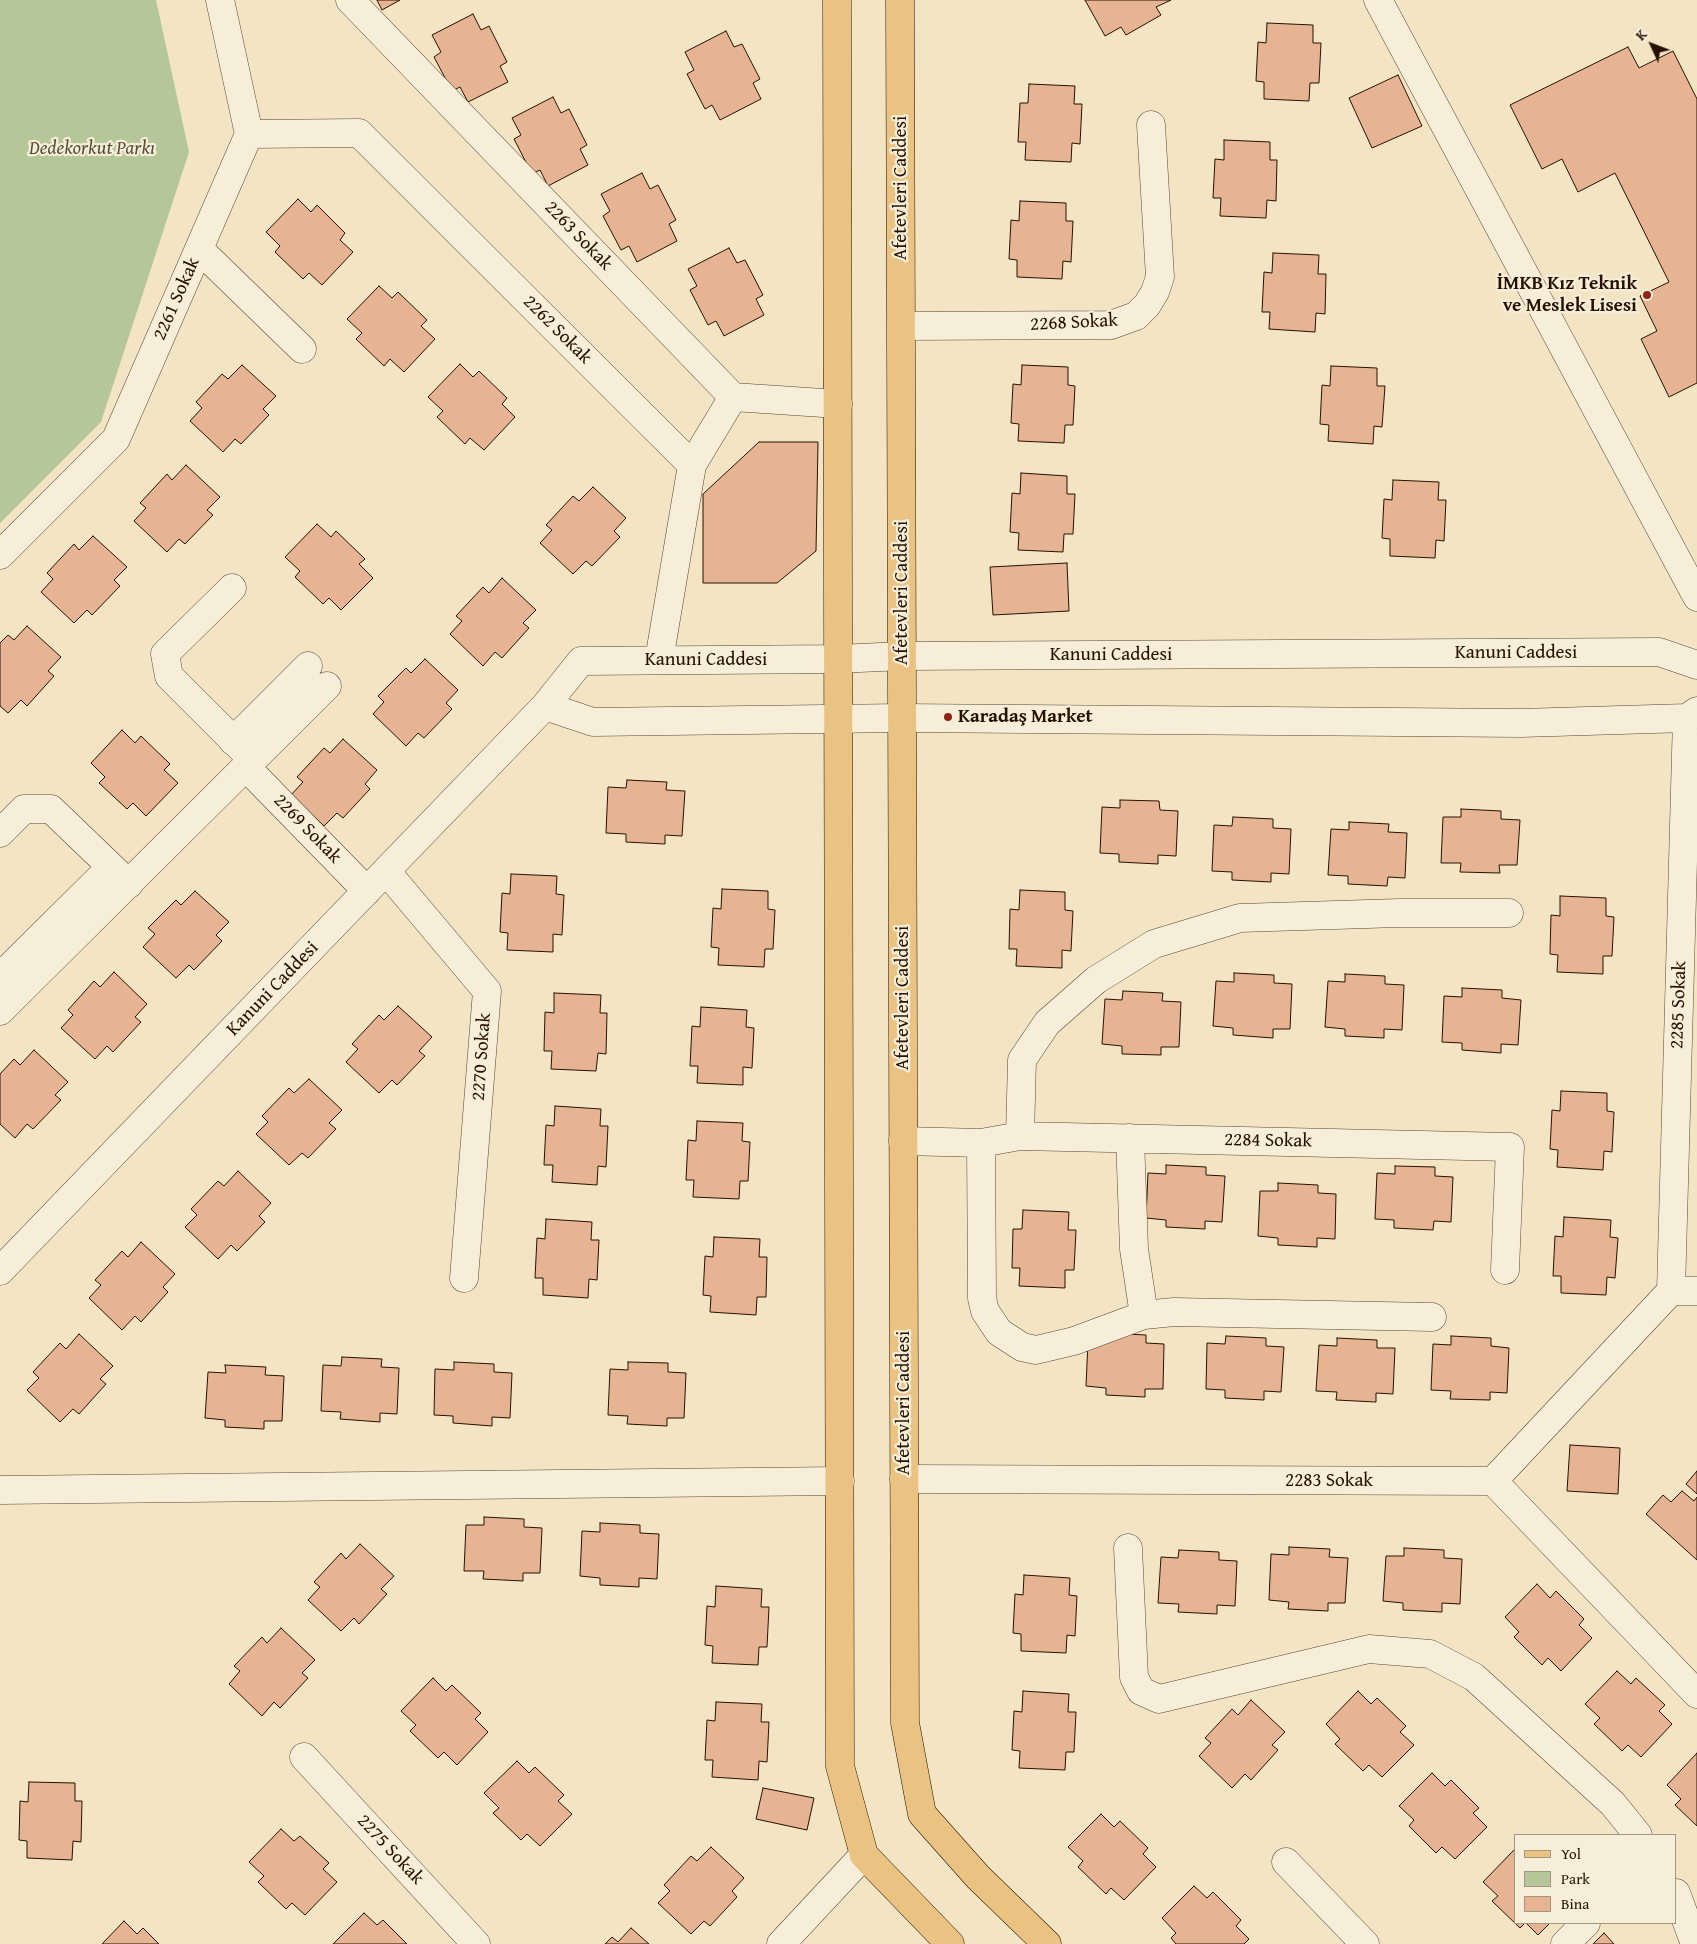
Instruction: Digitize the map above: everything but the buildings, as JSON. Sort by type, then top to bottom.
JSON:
[{"type":"main road","points":[[837,0],[840,1766],[864,1855],[950,1944]]},
{"type":"main road","name":"Afetevleri Caddesi","points":[[900,0],[905,1723],[922,1814],[978,1877],[1047,1944]]},
{"type":"street","points":[[220,0],[249,134]]},
{"type":"street","name":"2263 Sokak","points":[[350,0],[733,397]]},
{"type":"street","points":[[1378,0],[1697,597]]},
{"type":"street","name":"2268 Sokak","points":[[902,326],[1111,325],[1136,316],[1147,305],[1155,292],[1160,277],[1152,124]]},
{"type":"street","name":"2262 Sokak","points":[[249,134],[359,133],[692,465]]},
{"type":"street","name":"2261 Sokak","points":[[0,556],[116,439],[249,134]]},
{"type":"street","points":[[199,249],[302,349]]},
{"type":"street","points":[[659,660],[692,465],[733,397],[838,404]]},
{"type":"street","name":"2269 Sokak","points":[[232,588],[166,654],[169,676],[233,740],[249,764],[367,891]]},
{"type":"street","name":"Kanuni Caddesi","points":[[0,1271],[545,706],[580,661],[838,659],[902,656],[1659,652],[1697,664]]},
{"type":"street","points":[[233,740],[308,666]]},
{"type":"street","points":[[0,977],[249,764],[327,686]]},
{"type":"street","points":[[545,706],[593,722],[902,718],[1511,723],[1692,715]]},
{"type":"street","name":"2285 Sokak","points":[[1684,1291],[1692,715]]},
{"type":"street","points":[[0,833],[24,809],[51,809],[120,875]]},
{"type":"street","name":"2270 Sokak","points":[[386,871],[487,991],[464,1278]]},
{"type":"street","points":[[0,1011],[120,875]]},
{"type":"street","points":[[1020,1136],[1022,1060],[1047,1023],[1096,980],[1154,944],[1240,918],[1399,913],[1510,913]]},
{"type":"street","name":"2284 Sokak","points":[[903,1141],[981,1143],[1020,1136],[1510,1147],[1505,1270]]},
{"type":"street","points":[[1130,1138],[1134,1249],[1144,1315]]},
{"type":"street","points":[[981,1143],[982,1298],[985,1311],[999,1332],[1010,1341],[1036,1350],[1074,1342],[1144,1315],[1174,1312],[1432,1317]]},
{"type":"street","points":[[1684,1291],[1493,1482],[1697,1694]]},
{"type":"street","name":"2283 Sokak","points":[[904,1479],[1493,1482]]},
{"type":"street","points":[[0,1490],[840,1481]]},
{"type":"street","points":[[1128,1548],[1134,1677],[1141,1691],[1159,1698],[1369,1649],[1430,1654],[1474,1677],[1613,1804],[1637,1834]]},
{"type":"street","name":"2275 Sokak","points":[[304,1757],[476,1944]]},
{"type":"street","points":[[781,1944],[864,1855]]},
{"type":"street","points":[[1286,1862],[1365,1944]]},
{"type":"street","points":[[1677,1896],[1695,1944]]},
{"type":"street","points":[[1565,1944],[1585,1924]]},
{"type":"green space","name":"Dedekorkut Parkı","points":[[0,0],[156,0],[189,152],[101,422],[0,523]]},
{"type":"place","name":"İMKB Kız Teknik ve Meslek Lisesi","points":[[1647,295]]},
{"type":"place","name":"Karadaş Market","points":[[948,717]]}]
